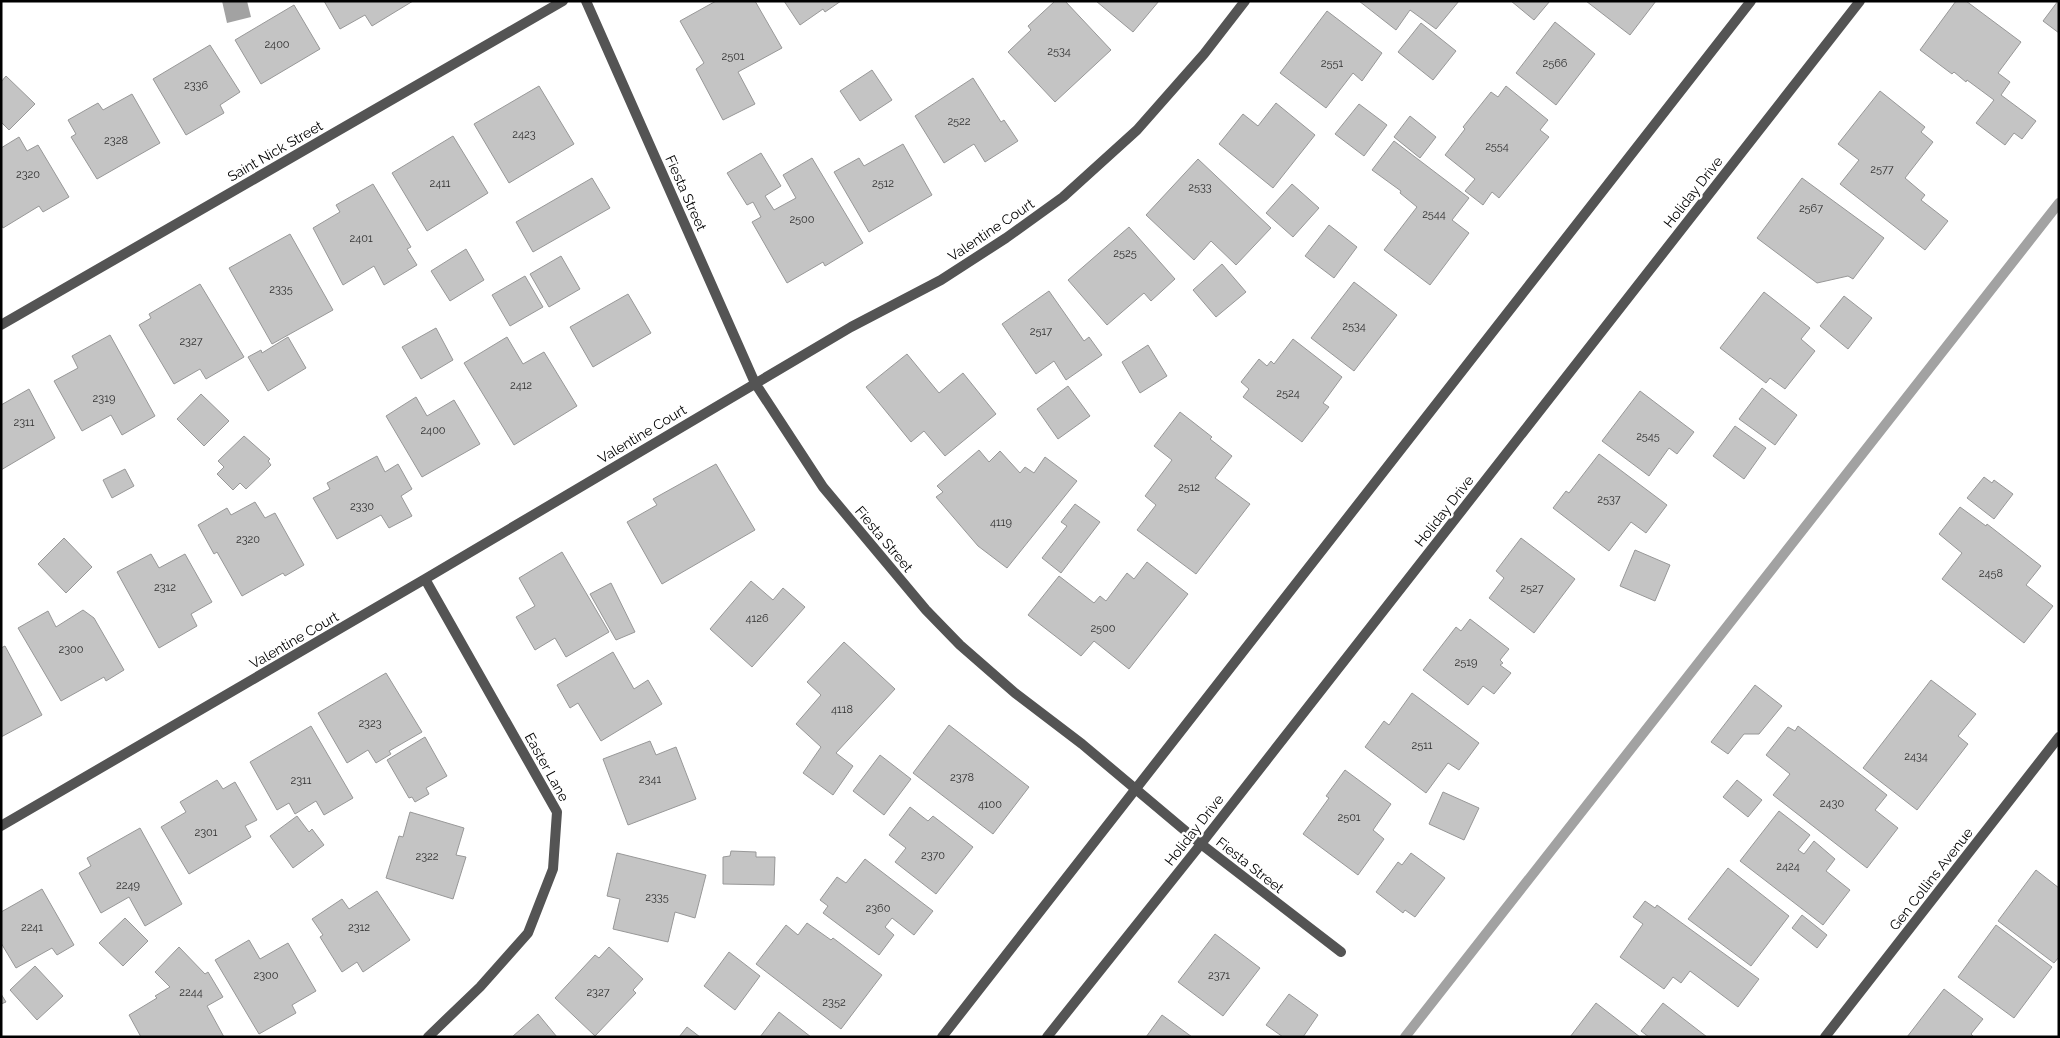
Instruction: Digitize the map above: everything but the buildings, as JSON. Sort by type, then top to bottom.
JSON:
[{"type":"street","name":"Saint Nick Street","points":[[1,325],[563,1]]},
{"type":"street","name":"Fiesta Street","points":[[586,1],[755,383],[823,487],[926,610],[960,645],[1001,681],[1082,744],[1201,844],[1341,952]]},
{"type":"street","name":"Valentine Court","points":[[1,826],[425,579],[850,326],[942,280],[1006,238],[1062,196],[1137,130],[1204,54],[1246,1]]},
{"type":"street","points":[[942,1037],[1751,1]]},
{"type":"street","name":"Holiday Drive","points":[[1048,1037],[1860,1]]},
{"type":"street","name":"Easter Lane","points":[[425,579],[557,812],[553,869],[528,933],[480,987],[428,1037]]},
{"type":"street","name":"Gen Collins Avenue","points":[[1825,1037],[2059,737]]},
{"type":"shaded area","points":[[222,1],[247,1],[251,17],[227,23]]},
{"type":"waterway","points":[[1405,1037],[2059,203]]}]
